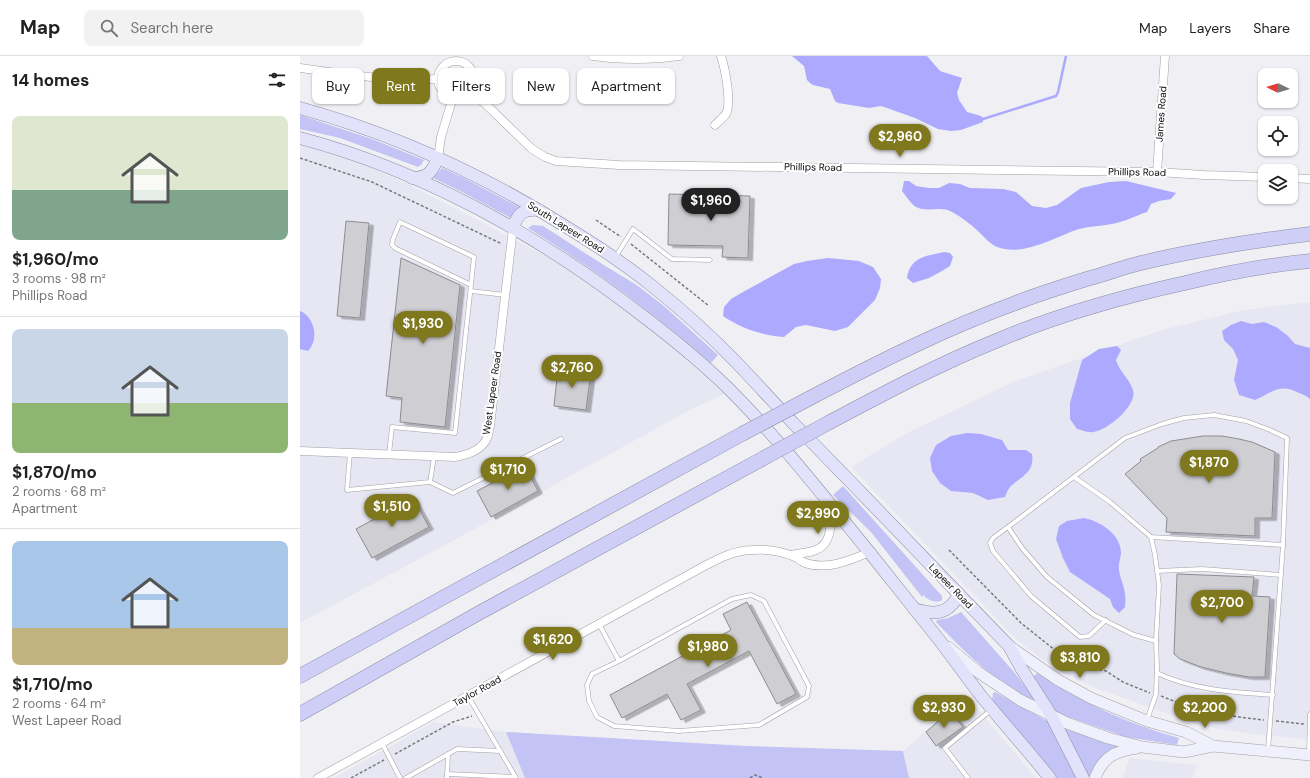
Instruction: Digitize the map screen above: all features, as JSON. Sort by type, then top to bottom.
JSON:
[{"type":"highway","points":[[300,676],[742,434],[873,365],[953,329],[1012,304],[1136,264],[1256,240],[1310,234]]},
{"type":"highway","points":[[300,714],[479,612],[830,422],[930,370],[1039,324],[1136,294],[1215,276],[1279,264],[1310,262]]},
{"type":"main road","name":"South Lapeer Road","points":[[300,108],[371,131],[438,158],[492,184],[538,210],[614,258],[648,283],[687,315],[737,363],[787,416]]},
{"type":"main road","points":[[300,138],[368,160],[412,178],[448,194],[513,228],[590,276],[680,346],[727,388],[765,428],[831,504],[992,709],[1048,777]]},
{"type":"main road","points":[[412,178],[419,178],[428,173],[438,158]]},
{"type":"main road","points":[[513,228],[519,215],[524,211],[530,209],[538,210]]},
{"type":"main road","name":"Lapeer Road","points":[[787,416],[1009,646],[1051,715],[1083,778]]},
{"type":"main road","points":[[914,609],[932,613],[947,610],[956,600],[958,594]]},
{"type":"main road","points":[[937,638],[978,672],[1020,700],[1082,729],[1108,738],[1142,746],[1184,752],[1213,746],[1309,755]]},
{"type":"main road","points":[[1009,646],[1074,689],[1105,705],[1147,721],[1186,732],[1213,746]]},
{"type":"main road","points":[[1095,778],[1104,762],[1110,756],[1128,749],[1142,746]]},
{"type":"street","points":[[593,56],[656,58],[679,56]]},
{"type":"street","points":[[715,125],[726,114],[728,101],[727,81],[721,56]]},
{"type":"street","name":"James Road","points":[[1157,172],[1165,56]]},
{"type":"street","points":[[442,68],[454,58],[465,63],[470,68]]},
{"type":"street","points":[[300,68],[378,78],[415,80],[438,79]]},
{"type":"street","points":[[438,158],[441,138],[451,104]]},
{"type":"street","name":"Phillips Road","points":[[485,104],[532,149],[545,157],[556,161],[619,165],[1157,172],[1258,177]]},
{"type":"street","points":[[1298,178],[1310,179]]},
{"type":"street","name":"West Lapeer Road","points":[[300,451],[455,457],[467,455],[482,445],[487,438],[490,426],[513,228]]},
{"type":"street","name":"Taylor Road","points":[[318,778],[704,566],[731,554],[755,550],[791,555],[816,550],[826,542],[829,534],[831,504]]},
{"type":"street","name":"Taylor Road","points":[[791,555],[813,565],[827,565],[846,562],[869,552]]},
{"type":"lane","points":[[390,454],[392,427],[455,433],[471,291],[474,257],[400,222],[393,239],[392,245],[395,248],[471,285]]},
{"type":"lane","points":[[614,258],[633,229],[672,259],[710,260]]},
{"type":"lane","points":[[471,291],[505,295]]},
{"type":"lane","points":[[1106,620],[1089,636],[1080,637],[1031,596],[994,551],[990,543],[993,538],[1125,438],[1162,424],[1184,418],[1214,415],[1246,421],[1287,438],[1283,545],[1268,752]]},
{"type":"lane","points":[[350,453],[346,490],[430,482],[453,493],[561,439]]},
{"type":"lane","points":[[430,482],[434,456]]},
{"type":"lane","points":[[1074,476],[1110,502],[1150,537],[1155,554],[1159,585],[1156,641],[1156,694],[1147,721]]},
{"type":"lane","points":[[1008,528],[1022,548],[1047,577],[1094,615],[1134,635],[1156,641]]},
{"type":"lane","points":[[1150,537],[1283,545]]},
{"type":"lane","points":[[1157,571],[1202,569],[1281,575]]},
{"type":"lane","points":[[751,595],[764,602],[810,686],[807,698],[759,725],[679,731],[614,726],[597,717],[589,701],[587,685],[592,674],[618,661],[732,599],[751,595]]},
{"type":"lane","points":[[599,624],[618,661]]},
{"type":"lane","points":[[1157,673],[1167,678],[1203,688],[1273,695]]},
{"type":"lane","points":[[468,696],[515,778]]},
{"type":"lane","points":[[968,778],[945,748],[992,709]]},
{"type":"lane","points":[[1309,755],[1310,714]]},
{"type":"lane","points":[[382,743],[400,778]]},
{"type":"lane","points":[[406,778],[457,749],[500,751]]},
{"type":"lane","points":[[448,754],[447,776],[515,778]]},
{"type":"path","points":[[300,158],[372,182],[504,245]]},
{"type":"path","points":[[596,220],[626,240],[709,306]]},
{"type":"path","points":[[949,550],[1021,623],[1061,655],[1083,666],[1106,671],[1123,682],[1148,692]]},
{"type":"path","points":[[1163,697],[1203,711],[1232,717],[1265,720]]},
{"type":"path","points":[[426,737],[452,722],[478,713]]},
{"type":"path","points":[[1277,721],[1305,724]]},
{"type":"path","points":[[750,778],[754,775],[763,778]]},
{"type":"shaded area","points":[[792,56],[927,56],[940,71],[962,78],[957,93],[959,100],[967,112],[981,116],[983,118],[983,122],[961,130],[951,131],[938,129],[915,118],[881,106],[869,108],[838,103],[835,101],[830,89],[813,85],[807,80],[804,66]]},
{"type":"shaded area","points":[[300,115],[372,139],[424,160],[418,167],[340,138],[300,129]]},
{"type":"shaded area","points":[[300,143],[359,163],[406,183],[563,265],[629,310],[724,394],[686,412],[462,536],[300,623]]},
{"type":"shaded area","points":[[442,168],[464,178],[519,208],[511,218],[435,179],[434,177]]},
{"type":"shaded area","points":[[904,181],[909,181],[916,186],[929,188],[939,188],[949,183],[960,184],[970,188],[1003,189],[1016,192],[1032,206],[1046,208],[1057,205],[1081,188],[1109,182],[1126,181],[1176,193],[1171,199],[1151,204],[1147,212],[1121,222],[1079,229],[1039,245],[1018,250],[997,247],[969,223],[948,210],[921,209],[916,207],[910,202],[902,191]]},
{"type":"shaded area","points":[[533,225],[543,226],[638,286],[664,306],[718,355],[711,363],[668,326],[622,292],[576,259],[528,228]]},
{"type":"shaded area","points":[[944,252],[950,253],[953,257],[950,266],[929,278],[913,283],[907,278],[909,271],[915,262],[925,256]]},
{"type":"shaded area","points":[[828,258],[859,261],[873,267],[881,279],[880,288],[875,300],[848,327],[835,331],[806,325],[796,327],[784,337],[752,331],[723,316],[724,307],[731,299],[743,292],[794,264]]},
{"type":"shaded area","points":[[1310,302],[1310,740],[1252,734],[1196,724],[1098,689],[1061,672],[1016,639],[851,467],[903,435],[1015,381],[1162,330],[1243,310]]},
{"type":"shaded area","points":[[300,311],[309,318],[314,329],[314,341],[308,351],[300,349]]},
{"type":"shaded area","points":[[1241,321],[1252,324],[1264,322],[1276,327],[1287,335],[1295,344],[1310,348],[1310,399],[1304,395],[1287,389],[1277,390],[1255,400],[1239,395],[1234,380],[1238,360],[1233,349],[1224,340],[1222,331]]},
{"type":"shaded area","points":[[1117,346],[1121,350],[1116,360],[1117,364],[1133,390],[1131,403],[1120,416],[1099,431],[1089,432],[1077,429],[1070,419],[1070,403],[1082,360],[1099,349]]},
{"type":"shaded area","points":[[967,433],[981,434],[1002,440],[1008,450],[1026,450],[1032,454],[1032,465],[1030,469],[1010,487],[1005,497],[988,500],[973,493],[951,491],[940,483],[932,471],[930,458],[936,445],[951,436]]},
{"type":"shaded area","points":[[843,486],[942,596],[942,600],[930,600],[923,595],[922,597],[871,532],[833,495]]},
{"type":"shaded area","points":[[1084,518],[1096,522],[1108,529],[1120,545],[1121,552],[1119,570],[1124,589],[1125,607],[1119,613],[1113,607],[1110,599],[1070,572],[1056,539],[1059,526],[1067,521]]},
{"type":"shaded area","points":[[961,612],[1014,672],[1033,699],[1024,696],[994,676],[964,651],[936,622],[937,620],[948,618]]},
{"type":"shaded area","points":[[1037,673],[1088,703],[1105,711],[1141,726],[1179,738],[1177,745],[1126,737],[1057,713],[1033,677]]},
{"type":"shaded area","points":[[995,692],[1049,722],[1077,778],[1057,778],[992,701],[993,693]]},
{"type":"shaded area","points":[[966,695],[1036,778],[909,778],[903,751]]},
{"type":"shaded area","points":[[434,722],[506,732],[525,778],[334,778]]},
{"type":"shaded area","points":[[1066,729],[1119,747],[1089,778],[1065,730]]},
{"type":"shaded area","points":[[506,732],[746,746],[903,751],[909,778],[525,778]]},
{"type":"shaded area","points":[[1130,758],[1197,765],[1193,778],[1122,778]]},
{"type":"building","points":[[669,194],[750,196],[748,258],[722,257],[723,246],[668,245]]},
{"type":"building","points":[[346,221],[369,223],[360,318],[337,316]]},
{"type":"building","points":[[401,258],[460,285],[445,427],[400,422],[402,398],[386,396]]},
{"type":"building","points":[[558,368],[591,372],[586,410],[554,406]]},
{"type":"building","points":[[1203,436],[1222,436],[1239,439],[1252,442],[1275,452],[1272,518],[1255,518],[1255,536],[1166,532],[1167,518],[1125,474],[1141,461],[1140,459],[1158,447],[1171,441]]},
{"type":"building","points":[[525,466],[538,491],[491,517],[477,491]]},
{"type":"building","points":[[413,498],[429,527],[372,558],[356,529]]},
{"type":"building","points":[[1177,574],[1254,577],[1252,596],[1270,597],[1265,677],[1249,677],[1201,667],[1180,659],[1174,654]]},
{"type":"building","points":[[747,602],[796,694],[777,704],[749,651],[687,684],[701,710],[681,720],[667,694],[622,718],[610,695],[731,630],[723,614]]},
{"type":"building","points":[[950,711],[963,727],[936,746],[926,732]]},
{"type":"waterway","points":[[983,119],[1056,96],[1066,56]]}]
